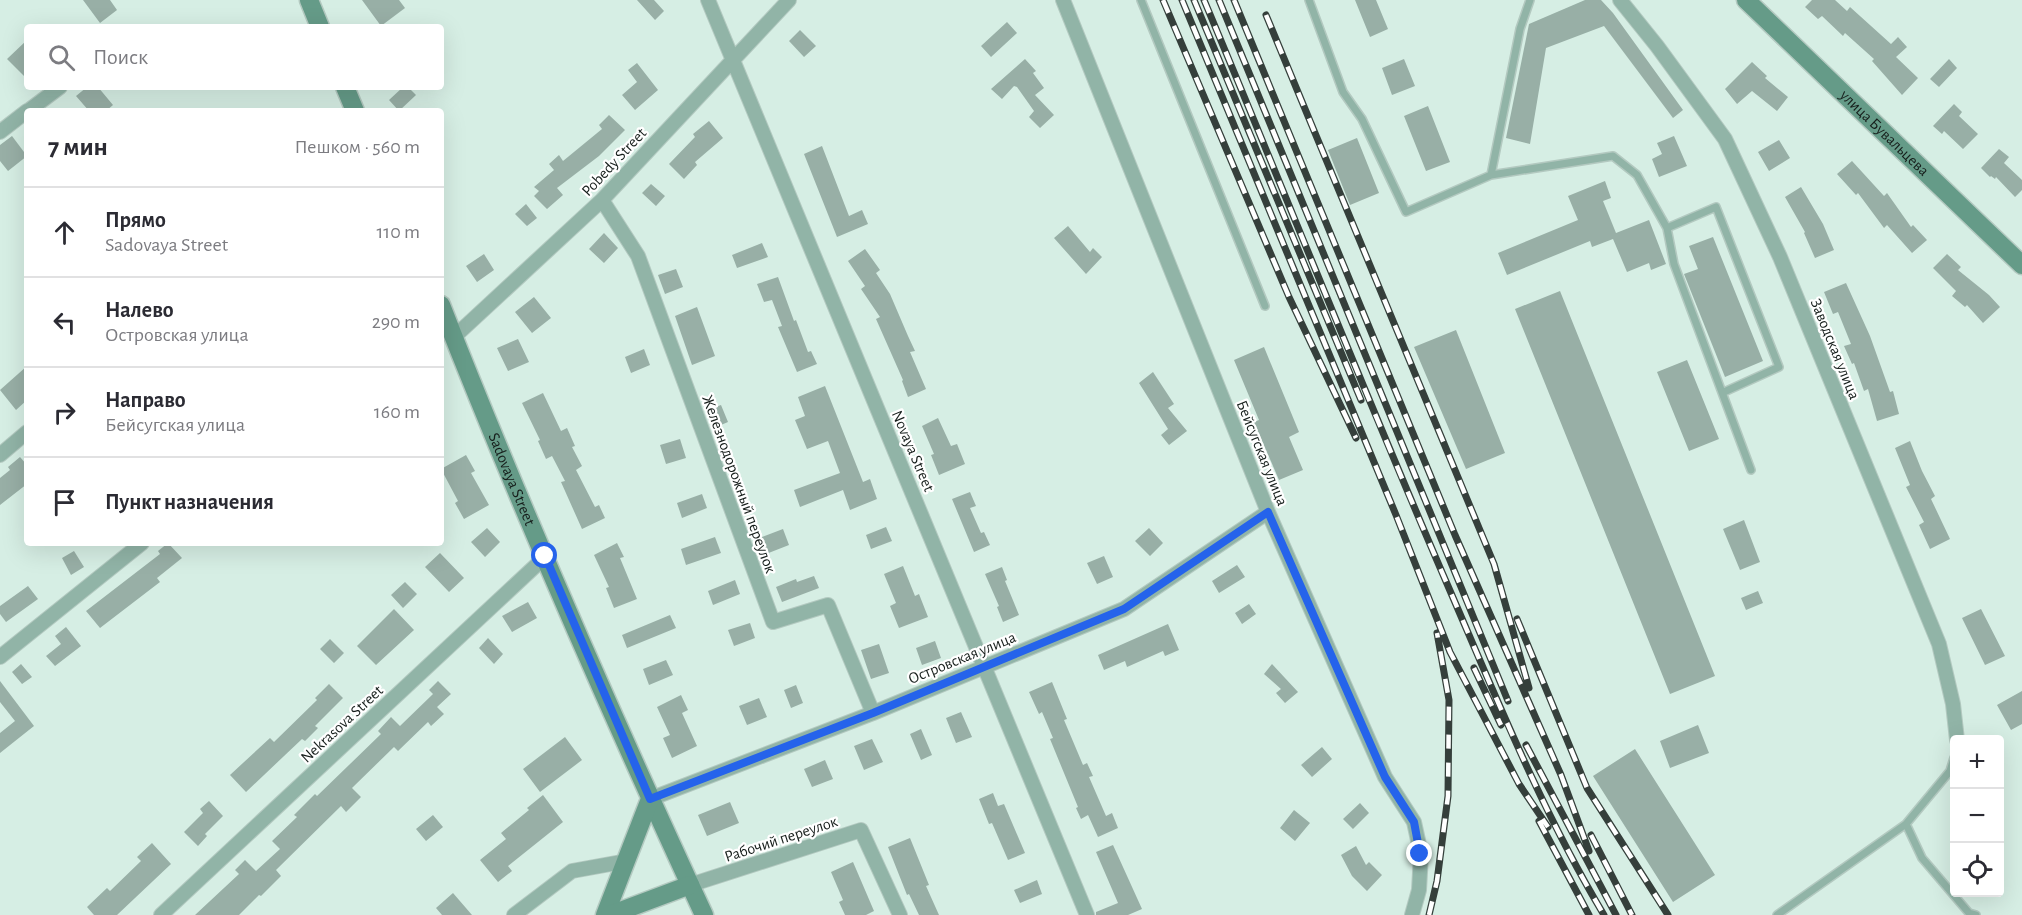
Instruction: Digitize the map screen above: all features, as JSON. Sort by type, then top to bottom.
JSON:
[{"type":"street","points":[[309,0],[319,24]]},
{"type":"street","name":"Novaya Street","points":[[708,0],[1088,915]]},
{"type":"street","name":"Pobedy Street","points":[[454,337],[602,200],[789,0]]},
{"type":"street","name":"Бейсугская улица","points":[[1063,0],[1268,512],[1385,777],[1414,822],[1420,854],[1419,890],[1412,915]]},
{"type":"street","name":"Заводская улица","points":[[1620,0],[1658,46],[1725,139],[1780,257],[1939,644],[1953,704],[1956,735]]},
{"type":"street","name":"улица Бувальцева","points":[[1746,0],[2022,265]]},
{"type":"street","points":[[31,108],[56,90]]},
{"type":"street","points":[[346,90],[354,108]]},
{"type":"street","points":[[0,132],[24,113]]},
{"type":"street","name":"Железнодорожный переулок","points":[[602,200],[638,256],[772,622],[828,605],[873,713]]},
{"type":"street","name":"Sadovaya Street","points":[[444,312],[545,556],[650,799],[704,915]]},
{"type":"street","points":[[0,455],[24,435]]},
{"type":"street","name":"Островская улица","points":[[650,799],[873,713],[1124,609],[1268,512]]},
{"type":"street","points":[[0,657],[138,546]]},
{"type":"street","name":"Nekrasova Street","points":[[161,915],[545,556]]},
{"type":"street","points":[[604,915],[650,799]]},
{"type":"street","name":"Рабочий переулок","points":[[690,885],[861,830],[900,915]]},
{"type":"street","points":[[514,915],[572,872],[627,861]]},
{"type":"street","points":[[610,915],[690,885]]},
{"type":"lane","points":[[1142,0],[1265,306]]},
{"type":"lane","points":[[1309,0],[1343,92],[1362,119],[1406,212],[1491,175],[1613,156],[1637,175],[1666,228],[1674,264],[1724,392],[1751,470]]},
{"type":"lane","points":[[1491,175],[1520,29],[1530,0]]},
{"type":"lane","points":[[1666,228],[1716,207],[1779,368],[1724,392]]},
{"type":"lane","points":[[1777,915],[1906,824],[1950,771]]},
{"type":"lane","points":[[1906,824],[1922,858],[1970,913],[1976,915]]},
{"type":"building","points":[[83,0],[110,0],[117,10],[100,23]]},
{"type":"building","points":[[362,0],[399,0],[405,8],[384,24],[380,24]]},
{"type":"building","points":[[637,0],[654,0],[664,11],[655,20]]},
{"type":"building","points":[[1355,0],[1376,0],[1388,29],[1370,37]]},
{"type":"building","points":[[1585,0],[1601,0],[1613,13],[1683,110],[1673,118],[1604,26],[1546,48],[1530,144],[1506,138],[1529,24]]},
{"type":"building","points":[[1812,0],[1835,0],[1847,11],[1850,7],[1891,44],[1898,37],[1907,47],[1896,57],[1918,78],[1902,95],[1872,61],[1874,59],[1845,33],[1843,36],[1822,16],[1818,19],[1805,7]]},
{"type":"building","points":[[1007,22],[1017,33],[991,57],[981,46]]},
{"type":"building","points":[[800,30],[816,46],[804,57],[789,41]]},
{"type":"building","points":[[24,43],[24,76],[7,59]]},
{"type":"building","points":[[1025,59],[1036,71],[1033,73],[1044,88],[1035,95],[1054,115],[1040,128],[1029,117],[1034,111],[1017,87],[1014,86],[1002,99],[991,89]]},
{"type":"building","points":[[1404,59],[1415,86],[1392,95],[1382,68]]},
{"type":"building","points":[[1949,59],[1957,68],[1939,87],[1930,79]]},
{"type":"building","points":[[1752,62],[1767,76],[1765,78],[1788,97],[1777,111],[1752,91],[1737,104],[1725,89]]},
{"type":"building","points":[[637,63],[658,90],[635,110],[622,95],[637,82],[628,70]]},
{"type":"building","points":[[83,90],[100,90],[113,105],[110,108],[86,108],[76,96]]},
{"type":"building","points":[[400,90],[411,90],[416,95],[402,108],[396,108],[389,100]]},
{"type":"building","points":[[1954,104],[1962,112],[1959,116],[1978,134],[1963,149],[1944,131],[1942,134],[1933,126]]},
{"type":"building","points":[[1428,106],[1450,162],[1426,171],[1404,116]]},
{"type":"building","points":[[609,115],[625,130],[599,156],[557,188],[563,195],[547,209],[534,196],[539,191],[534,187],[554,170],[549,164],[559,155],[563,161],[602,129],[599,125]]},
{"type":"building","points":[[709,121],[723,138],[695,162],[697,165],[684,179],[669,164],[695,137],[693,134]]},
{"type":"building","points":[[12,136],[24,152],[24,158],[8,171],[0,161],[0,145]]},
{"type":"building","points":[[1674,136],[1687,166],[1659,177],[1652,159],[1662,154],[1657,143]]},
{"type":"building","points":[[1357,138],[1379,193],[1350,205],[1328,150]]},
{"type":"building","points":[[1779,140],[1790,158],[1769,171],[1758,152]]},
{"type":"building","points":[[822,146],[849,216],[862,210],[868,224],[837,237],[804,154]]},
{"type":"building","points":[[1999,149],[2009,157],[2004,163],[2022,180],[2022,190],[2015,197],[1996,177],[1995,179],[1990,177],[1981,168]]},
{"type":"building","points":[[1852,161],[1884,196],[1887,193],[1911,227],[1913,225],[1927,240],[1912,253],[1887,225],[1884,228],[1858,193],[1856,195],[1837,174]]},
{"type":"building","points":[[1605,181],[1611,198],[1603,201],[1616,233],[1649,220],[1666,264],[1651,270],[1649,263],[1627,272],[1613,239],[1592,247],[1590,241],[1507,275],[1498,253],[1578,220],[1568,196]]},
{"type":"building","points":[[651,184],[665,196],[656,206],[642,193]]},
{"type":"building","points":[[1801,187],[1823,224],[1834,250],[1815,258],[1805,232],[1785,197]]},
{"type":"building","points":[[526,204],[537,218],[527,226],[515,214]]},
{"type":"building","points":[[1068,226],[1090,252],[1093,248],[1102,257],[1086,274],[1054,238]]},
{"type":"building","points":[[604,233],[618,248],[604,263],[589,249]]},
{"type":"building","points":[[1713,237],[1763,361],[1725,377],[1684,274],[1698,269],[1689,246]]},
{"type":"building","points":[[762,243],[768,257],[737,268],[732,255]]},
{"type":"building","points":[[865,249],[880,270],[876,273],[890,294],[915,351],[910,352],[926,389],[908,397],[903,380],[876,319],[880,317],[861,289],[865,286],[848,261]]},
{"type":"building","points":[[484,254],[494,270],[477,282],[466,266]]},
{"type":"building","points":[[1947,254],[1961,267],[1958,270],[2000,307],[1983,323],[1967,305],[1965,307],[1952,296],[1956,291],[1933,268]]},
{"type":"building","points":[[676,269],[683,287],[665,294],[658,275]]},
{"type":"building","points":[[778,277],[794,321],[796,320],[808,352],[811,351],[817,364],[797,372],[778,327],[782,326],[772,300],[764,302],[757,284]]},
{"type":"building","points":[[1846,283],[1870,336],[1890,392],[1893,391],[1899,414],[1877,421],[1868,389],[1864,391],[1854,363],[1852,364],[1844,346],[1851,344],[1838,312],[1833,314],[1824,292]]},
{"type":"building","points":[[1560,291],[1715,676],[1670,694],[1515,309]]},
{"type":"building","points":[[534,297],[551,318],[532,333],[515,312]]},
{"type":"building","points":[[697,307],[715,356],[692,365],[675,316]]},
{"type":"building","points":[[1456,330],[1505,453],[1466,469],[1414,347]]},
{"type":"building","points":[[518,339],[529,362],[508,371],[497,348]]},
{"type":"building","points":[[1264,347],[1299,432],[1289,437],[1303,470],[1279,480],[1254,422],[1259,420],[1234,360]]},
{"type":"building","points":[[644,349],[650,365],[631,373],[625,357]]},
{"type":"building","points":[[1687,360],[1719,439],[1689,451],[1657,372]]},
{"type":"building","points":[[24,369],[24,403],[16,410],[0,390]]},
{"type":"building","points":[[1153,372],[1174,404],[1168,408],[1187,431],[1169,445],[1161,435],[1168,429],[1139,383]]},
{"type":"building","points":[[825,386],[863,482],[870,479],[877,499],[850,510],[843,490],[800,507],[794,490],[840,473],[828,441],[807,449],[795,420],[805,416],[798,397]]},
{"type":"building","points":[[543,393],[561,431],[567,428],[575,446],[572,447],[582,466],[576,470],[595,507],[599,505],[605,518],[582,529],[561,482],[565,481],[552,456],[546,459],[538,441],[540,440],[522,403]]},
{"type":"building","points":[[721,405],[728,422],[714,428],[707,410]]},
{"type":"building","points":[[938,418],[951,446],[957,444],[965,464],[939,475],[931,455],[934,454],[922,426]]},
{"type":"building","points":[[680,439],[686,458],[666,464],[660,445]]},
{"type":"building","points":[[1910,441],[1935,496],[1931,499],[1950,539],[1930,549],[1919,525],[1924,522],[1906,487],[1910,485],[1895,448]]},
{"type":"building","points":[[466,455],[475,471],[471,473],[489,505],[464,519],[455,503],[458,501],[444,475],[444,467]]},
{"type":"building","points":[[20,457],[24,462],[24,486],[0,505],[0,478],[10,470],[8,467]]},
{"type":"building","points":[[970,492],[976,506],[970,508],[981,533],[984,532],[990,545],[974,552],[952,499]]},
{"type":"building","points":[[702,494],[707,508],[682,518],[677,503]]},
{"type":"building","points":[[1744,520],[1760,562],[1740,570],[1723,529]]},
{"type":"building","points":[[886,527],[892,541],[871,549],[866,535]]},
{"type":"building","points":[[487,528],[500,542],[485,557],[471,542]]},
{"type":"building","points":[[1149,528],[1163,543],[1150,556],[1135,541]]},
{"type":"building","points":[[783,529],[789,545],[766,554],[759,538]]},
{"type":"building","points":[[715,537],[721,553],[686,565],[681,549]]},
{"type":"building","points":[[617,543],[624,557],[620,558],[637,599],[614,608],[606,588],[609,587],[594,555]]},
{"type":"building","points":[[164,546],[171,546],[182,558],[157,578],[160,582],[100,628],[86,611],[160,554],[158,551]]},
{"type":"building","points":[[74,551],[84,567],[71,575],[62,558]]},
{"type":"building","points":[[440,553],[464,578],[449,592],[425,567]]},
{"type":"building","points":[[1104,556],[1113,577],[1097,584],[1087,563]]},
{"type":"building","points":[[1237,565],[1245,577],[1219,593],[1212,581]]},
{"type":"building","points":[[903,566],[915,596],[919,594],[928,617],[899,628],[890,606],[896,603],[884,574]]},
{"type":"building","points":[[1002,567],[1007,580],[1005,581],[1019,615],[1003,622],[997,607],[999,606],[985,574]]},
{"type":"building","points":[[814,576],[819,588],[782,602],[776,587],[796,579],[797,582]]},
{"type":"building","points":[[735,580],[740,594],[713,605],[708,591]]},
{"type":"building","points":[[405,582],[417,594],[403,608],[391,595]]},
{"type":"building","points":[[28,586],[38,599],[6,622],[0,614],[0,606]]},
{"type":"building","points":[[1758,591],[1763,603],[1746,610],[1741,598]]},
{"type":"building","points":[[528,602],[537,618],[512,632],[502,616]]},
{"type":"building","points":[[1249,604],[1256,614],[1242,624],[1235,613]]},
{"type":"building","points":[[394,609],[414,630],[376,665],[357,646]]},
{"type":"building","points":[[1981,609],[2005,656],[1985,665],[1962,618]]},
{"type":"building","points":[[670,615],[676,628],[627,648],[622,635]]},
{"type":"building","points":[[750,623],[755,638],[734,646],[728,630]]},
{"type":"building","points":[[1168,624],[1179,650],[1165,656],[1163,651],[1127,667],[1125,661],[1104,670],[1098,655]]},
{"type":"building","points":[[66,627],[81,646],[55,666],[46,656],[61,644],[55,636]]},
{"type":"building","points":[[488,638],[503,654],[494,664],[479,648]]},
{"type":"building","points":[[330,639],[344,653],[334,663],[320,649]]},
{"type":"building","points":[[935,641],[941,658],[922,665],[916,648]]},
{"type":"building","points":[[879,644],[889,673],[871,679],[861,650]]},
{"type":"building","points":[[666,660],[673,675],[649,685],[643,669]]},
{"type":"building","points":[[21,664],[32,677],[22,684],[12,672]]},
{"type":"building","points":[[1272,664],[1298,692],[1285,703],[1276,693],[1281,689],[1264,674]]},
{"type":"building","points":[[0,681],[34,726],[0,753],[0,733],[15,721],[0,702]]},
{"type":"building","points":[[438,681],[451,694],[437,707],[444,714],[431,726],[428,722],[398,751],[394,747],[352,788],[361,797],[346,812],[341,806],[276,870],[281,876],[261,896],[259,895],[239,915],[195,915],[239,874],[235,870],[245,860],[256,871],[280,849],[272,841],[297,817],[294,815],[381,734],[378,731],[391,717],[400,726],[433,694],[429,690]]},
{"type":"building","points":[[1052,682],[1067,719],[1064,720],[1083,765],[1087,763],[1093,776],[1089,777],[1106,816],[1112,813],[1118,828],[1098,837],[1088,815],[1081,819],[1050,739],[1053,738],[1042,712],[1039,714],[1029,692]]},
{"type":"building","points":[[329,684],[343,698],[315,726],[318,728],[305,741],[302,739],[246,792],[230,775],[270,738],[274,742],[317,700],[315,698]]},
{"type":"building","points":[[796,685],[803,703],[791,708],[784,690]]},
{"type":"building","points":[[2022,691],[2022,724],[2011,730],[1997,705]]},
{"type":"building","points":[[681,695],[688,710],[682,713],[697,746],[672,758],[663,738],[670,735],[657,707]]},
{"type":"building","points":[[759,698],[767,717],[747,725],[739,706]]},
{"type":"building","points":[[961,712],[972,737],[956,743],[946,718]]},
{"type":"building","points":[[1698,725],[1709,753],[1670,768],[1660,741]]},
{"type":"building","points":[[921,729],[932,755],[921,760],[910,734]]},
{"type":"building","points":[[565,737],[582,760],[540,792],[523,769]]},
{"type":"building","points":[[872,739],[883,762],[864,770],[854,746]]},
{"type":"building","points":[[1322,747],[1332,759],[1312,777],[1301,765]]},
{"type":"building","points":[[1635,749],[1715,875],[1673,902],[1593,776]]},
{"type":"building","points":[[825,760],[833,779],[812,787],[804,769]]},
{"type":"building","points":[[993,793],[998,806],[1004,804],[1025,853],[1008,860],[979,799]]},
{"type":"building","points":[[543,795],[563,822],[508,866],[512,871],[498,882],[480,860],[506,839],[501,833]]},
{"type":"building","points":[[209,801],[223,816],[205,834],[207,836],[198,846],[184,832],[203,813],[200,809]]},
{"type":"building","points":[[730,802],[739,823],[707,836],[698,815]]},
{"type":"building","points":[[1360,803],[1369,813],[1353,829],[1343,819]]},
{"type":"building","points":[[1294,810],[1310,823],[1295,841],[1280,828]]},
{"type":"building","points":[[433,815],[443,827],[426,841],[416,829]]},
{"type":"building","points":[[910,838],[929,885],[926,886],[939,915],[919,915],[909,894],[907,895],[888,847]]},
{"type":"building","points":[[152,843],[171,864],[117,915],[94,915],[87,907],[107,888],[110,891],[141,861],[137,857]]},
{"type":"building","points":[[1113,845],[1142,909],[1128,915],[1096,915],[1096,912],[1118,903],[1096,852]]},
{"type":"building","points":[[1356,846],[1366,865],[1369,862],[1382,875],[1367,891],[1352,876],[1341,855]]},
{"type":"building","points":[[853,862],[874,911],[866,915],[845,915],[839,902],[843,900],[831,872]]},
{"type":"building","points":[[1037,880],[1042,894],[1020,903],[1014,890]]},
{"type":"building","points":[[453,893],[472,915],[442,915],[436,908]]},
{"type":"railway","points":[[1163,0],[1289,297],[1356,438]]},
{"type":"railway","points":[[1182,0],[1396,515],[1450,652],[1519,784],[1548,827]]},
{"type":"railway","points":[[1194,0],[1361,400]]},
{"type":"railway","points":[[1204,0],[1388,446],[1504,716],[1561,837],[1604,915]]},
{"type":"railway","points":[[1219,0],[1508,701]]},
{"type":"railway","points":[[1234,0],[1455,535],[1561,775],[1589,851]]},
{"type":"railway","points":[[1266,15],[1494,564],[1529,688]]},
{"type":"railway","points":[[1517,619],[1587,788],[1668,915]]},
{"type":"railway","points":[[1429,915],[1437,881],[1448,796],[1449,700],[1437,633]]},
{"type":"railway","points":[[1474,668],[1501,725]]},
{"type":"railway","points":[[1526,745],[1616,915]]},
{"type":"railway","points":[[1539,821],[1589,915]]},
{"type":"railway","points":[[1591,835],[1632,915]]},
{"type":"route","points":[[545,556],[650,799],[873,713],[1124,609],[1268,512],[1385,777],[1414,822],[1420,854]]}]
